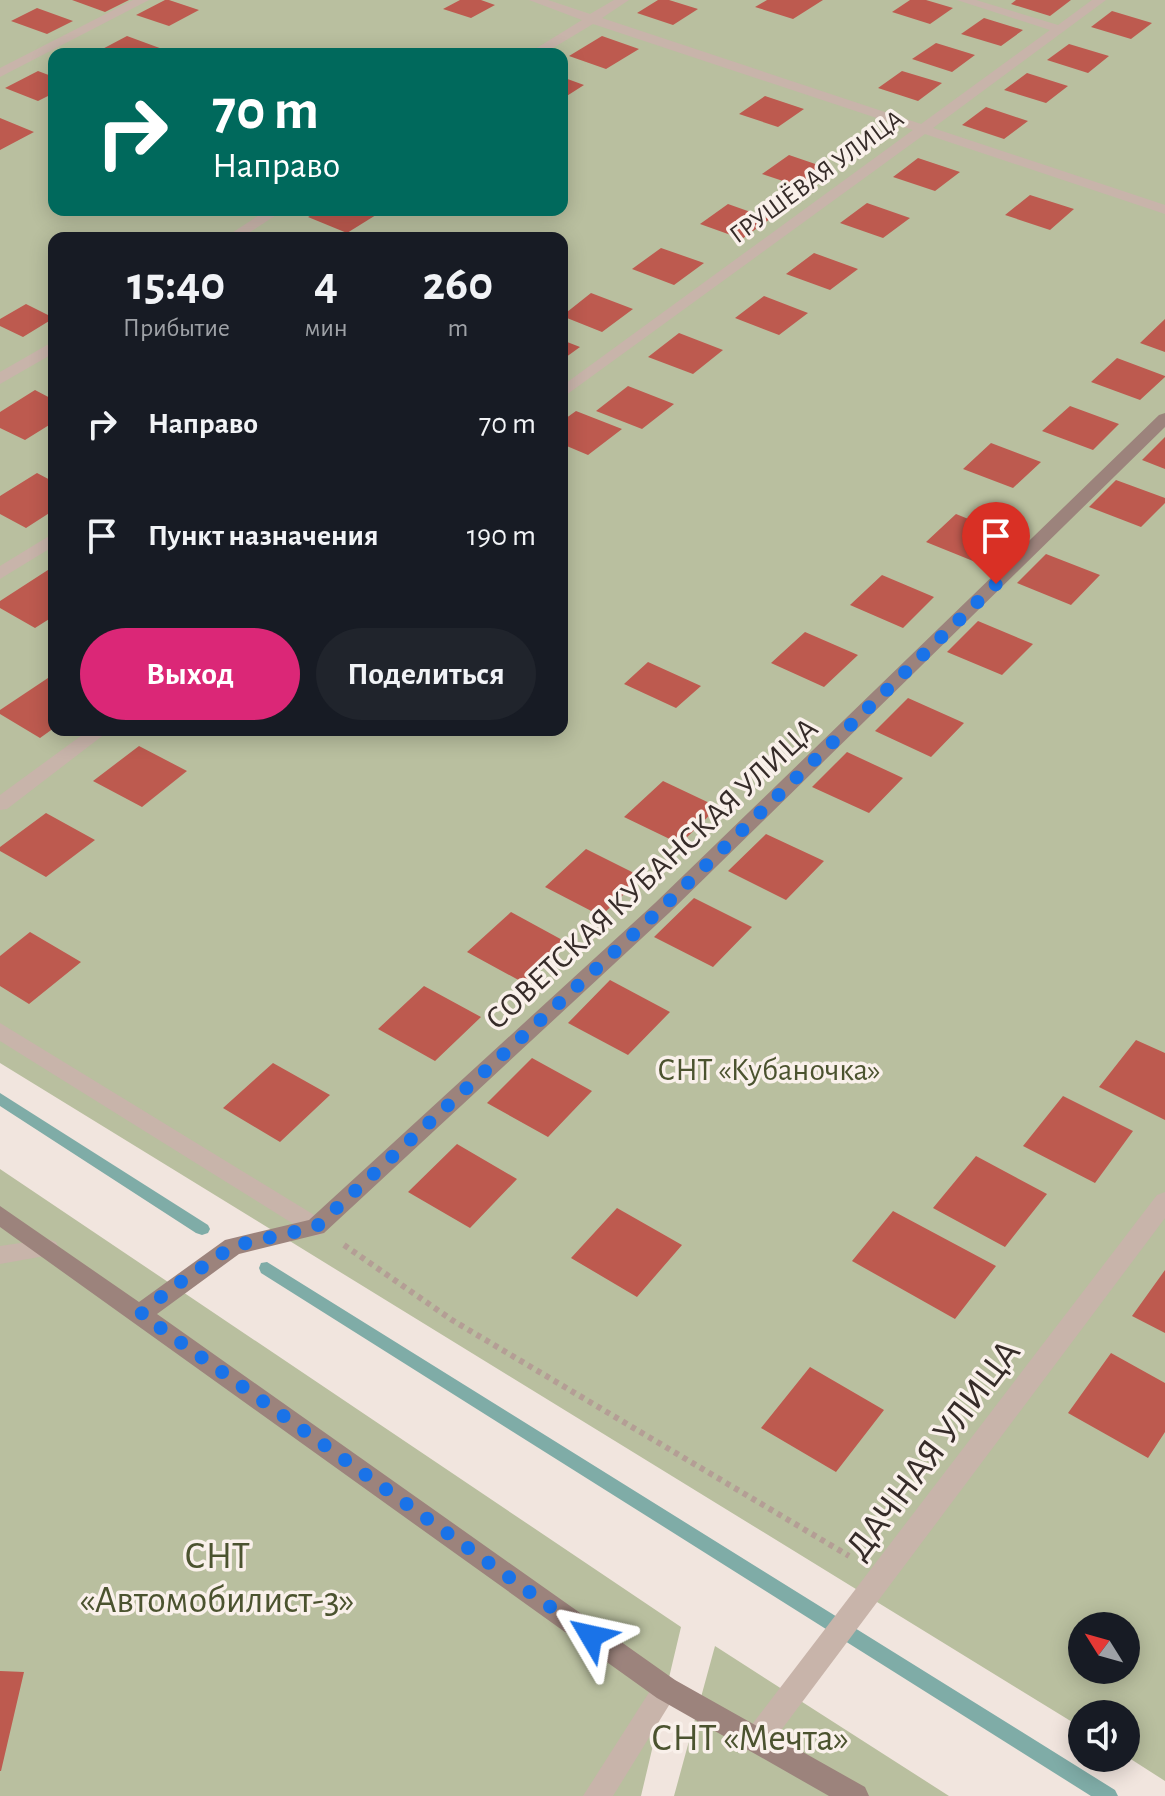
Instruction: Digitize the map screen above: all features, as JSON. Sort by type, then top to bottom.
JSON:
[{"type":"street","points":[[49,48],[143,0]]},
{"type":"street","points":[[535,0],[1165,210]]},
{"type":"street","points":[[544,48],[623,0]]},
{"type":"street","points":[[963,0],[1059,29]]},
{"type":"street","name":"ГРУШЁВАЯ УЛИЦА","points":[[568,389],[1100,0]]},
{"type":"street","points":[[0,73],[48,48]]},
{"type":"street","points":[[241,232],[267,216]]},
{"type":"street","points":[[0,379],[48,350]]},
{"type":"street","name":"СОВЕТСКАЯ КУБАНСКАЯ УЛИЦА","points":[[141,1314],[169,1290],[233,1246],[316,1227],[662,908],[1165,418]]},
{"type":"street","points":[[0,574],[48,542]]},
{"type":"street","points":[[0,804],[93,736]]},
{"type":"street","points":[[0,1031],[316,1227]]},
{"type":"street","name":"ДАЧНАЯ УЛИЦА","points":[[757,1740],[1165,1201]]},
{"type":"street","points":[[0,1215],[666,1689],[855,1796]]},
{"type":"street","points":[[0,1255],[48,1248]]},
{"type":"street","points":[[597,1796],[666,1689]]},
{"type":"path","points":[[316,1227],[452,1320],[883,1577]]},
{"type":"green space","name":"СНТ «Кубаночка»","points":[[0,0],[1165,0],[1165,1781],[1140,1765],[1140,1700],[1068,1700],[1068,1719],[0,1063]]},
{"type":"green space","name":"СНТ «Автомобилист-3»","points":[[0,1169],[681,1627],[641,1796],[0,1796]]},
{"type":"green space","name":"СНТ «Мечта»","points":[[715,1646],[949,1796],[674,1796]]},
{"type":"building","points":[[72,0],[129,0],[105,12]]},
{"type":"building","points":[[165,0],[199,10],[169,26],[136,15]]},
{"type":"building","points":[[460,0],[481,0],[495,5],[471,18],[443,9]]},
{"type":"building","points":[[658,0],[669,0],[698,9],[673,25],[637,13]]},
{"type":"building","points":[[767,0],[823,0],[793,19],[755,7]]},
{"type":"building","points":[[910,0],[926,0],[953,8],[930,24],[892,12]]},
{"type":"building","points":[[1016,0],[1071,0],[1050,16],[1011,4]]},
{"type":"building","points":[[37,8],[73,21],[47,34],[11,21]]},
{"type":"building","points":[[1112,11],[1152,23],[1131,39],[1091,27]]},
{"type":"building","points":[[984,18],[1023,30],[1001,46],[961,34]]},
{"type":"building","points":[[127,36],[160,48],[104,48]]},
{"type":"building","points":[[602,36],[639,49],[606,69],[569,56]]},
{"type":"building","points":[[936,43],[975,55],[952,72],[912,59]]},
{"type":"building","points":[[1069,44],[1109,56],[1088,73],[1047,60]]},
{"type":"building","points":[[38,71],[48,75],[48,96],[38,101],[5,88]]},
{"type":"building","points":[[902,71],[942,83],[918,101],[878,88]]},
{"type":"building","points":[[1027,73],[1068,86],[1046,103],[1004,90]]},
{"type":"building","points":[[568,79],[584,85],[568,95]]},
{"type":"building","points":[[765,96],[804,109],[778,127],[739,114]]},
{"type":"building","points":[[986,107],[1028,121],[1004,139],[962,125]]},
{"type":"building","points":[[0,118],[34,132],[0,150]]},
{"type":"building","points":[[789,155],[830,169],[804,188],[762,174]]},
{"type":"building","points":[[918,158],[960,172],[935,191],[893,177]]},
{"type":"building","points":[[1030,195],[1074,209],[1050,230],[1005,215]]},
{"type":"building","points":[[867,203],[910,218],[883,238],[840,223]]},
{"type":"building","points":[[728,204],[770,219],[742,239],[700,224]]},
{"type":"building","points":[[310,216],[374,216],[349,232]]},
{"type":"building","points":[[661,248],[704,263],[674,285],[632,269]]},
{"type":"building","points":[[814,253],[858,269],[830,290],[786,274]]},
{"type":"building","points":[[591,293],[633,309],[602,332],[568,318],[568,311]]},
{"type":"building","points":[[764,296],[808,313],[779,335],[735,318]]},
{"type":"building","points":[[26,304],[48,315],[48,322],[23,337],[0,326],[0,319]]},
{"type":"building","points":[[1165,319],[1165,352],[1140,343]]},
{"type":"building","points":[[679,333],[723,350],[693,374],[648,357]]},
{"type":"building","points":[[568,342],[580,347],[568,356]]},
{"type":"building","points":[[1117,358],[1165,377],[1140,400],[1091,382]]},
{"type":"building","points":[[628,386],[674,404],[642,429],[596,411]]},
{"type":"building","points":[[35,390],[48,397],[48,426],[25,440],[0,428],[0,412]]},
{"type":"building","points":[[1070,406],[1119,424],[1093,450],[1042,431]]},
{"type":"building","points":[[576,411],[622,429],[588,455],[568,447],[568,417]]},
{"type":"building","points":[[1165,437],[1165,469],[1142,460]]},
{"type":"building","points":[[991,443],[1041,462],[1013,488],[963,469]]},
{"type":"building","points":[[37,473],[48,479],[48,514],[26,528],[0,514],[0,496]]},
{"type":"building","points":[[1116,480],[1165,498],[1165,503],[1141,527],[1089,507]]},
{"type":"building","points":[[956,514],[1008,535],[978,563],[926,542]]},
{"type":"building","points":[[1046,554],[1100,575],[1071,605],[1017,583]]},
{"type":"building","points":[[48,570],[48,620],[35,628],[0,608],[0,601]]},
{"type":"building","points":[[882,575],[934,597],[903,628],[850,605]]},
{"type":"building","points":[[978,621],[1033,644],[1002,675],[947,652]]},
{"type":"building","points":[[805,632],[858,655],[824,687],[771,663]]},
{"type":"building","points":[[648,662],[701,686],[676,708],[624,684]]},
{"type":"building","points":[[48,678],[48,732],[40,738],[0,714],[0,710]]},
{"type":"building","points":[[908,698],[964,723],[931,757],[875,731]]},
{"type":"building","points":[[139,746],[187,771],[142,807],[93,781]]},
{"type":"building","points":[[847,752],[903,778],[869,813],[812,787]]},
{"type":"building","points":[[663,781],[718,807],[680,844],[624,817]]},
{"type":"building","points":[[46,813],[95,840],[46,877],[0,851],[0,847]]},
{"type":"building","points":[[766,834],[824,861],[786,900],[728,871]]},
{"type":"building","points":[[586,849],[642,877],[601,916],[545,887]]},
{"type":"building","points":[[694,898],[752,927],[713,967],[654,937]]},
{"type":"building","points":[[511,912],[566,942],[524,983],[467,952]]},
{"type":"building","points":[[30,932],[81,962],[29,1004],[0,986],[0,956]]},
{"type":"building","points":[[610,980],[670,1012],[628,1055],[568,1023]]},
{"type":"building","points":[[424,986],[481,1017],[435,1061],[378,1029]]},
{"type":"building","points":[[1136,1040],[1165,1053],[1165,1120],[1099,1087]]},
{"type":"building","points":[[532,1058],[592,1091],[548,1137],[487,1103]]},
{"type":"building","points":[[273,1063],[330,1095],[280,1142],[223,1108]]},
{"type":"building","points":[[1063,1096],[1133,1131],[1095,1183],[1023,1146]]},
{"type":"building","points":[[457,1144],[517,1179],[470,1228],[408,1192]]},
{"type":"building","points":[[976,1156],[1047,1194],[1005,1247],[933,1208]]},
{"type":"building","points":[[617,1208],[682,1245],[637,1297],[571,1258]]},
{"type":"building","points":[[893,1211],[996,1266],[955,1319],[852,1261]]},
{"type":"building","points":[[1165,1270],[1165,1333],[1132,1316]]},
{"type":"building","points":[[1111,1353],[1165,1383],[1165,1432],[1148,1458],[1068,1413]]},
{"type":"building","points":[[810,1367],[884,1410],[836,1472],[761,1428]]},
{"type":"building","points":[[0,1671],[24,1672],[1,1771],[0,1771]]},
{"type":"waterway","points":[[0,1099],[202,1229]]},
{"type":"waterway","points":[[267,1268],[1108,1796]]},
{"type":"route","points":[[591,1636],[141,1314],[169,1290],[233,1246],[316,1227],[662,908],[996,584]]}]
